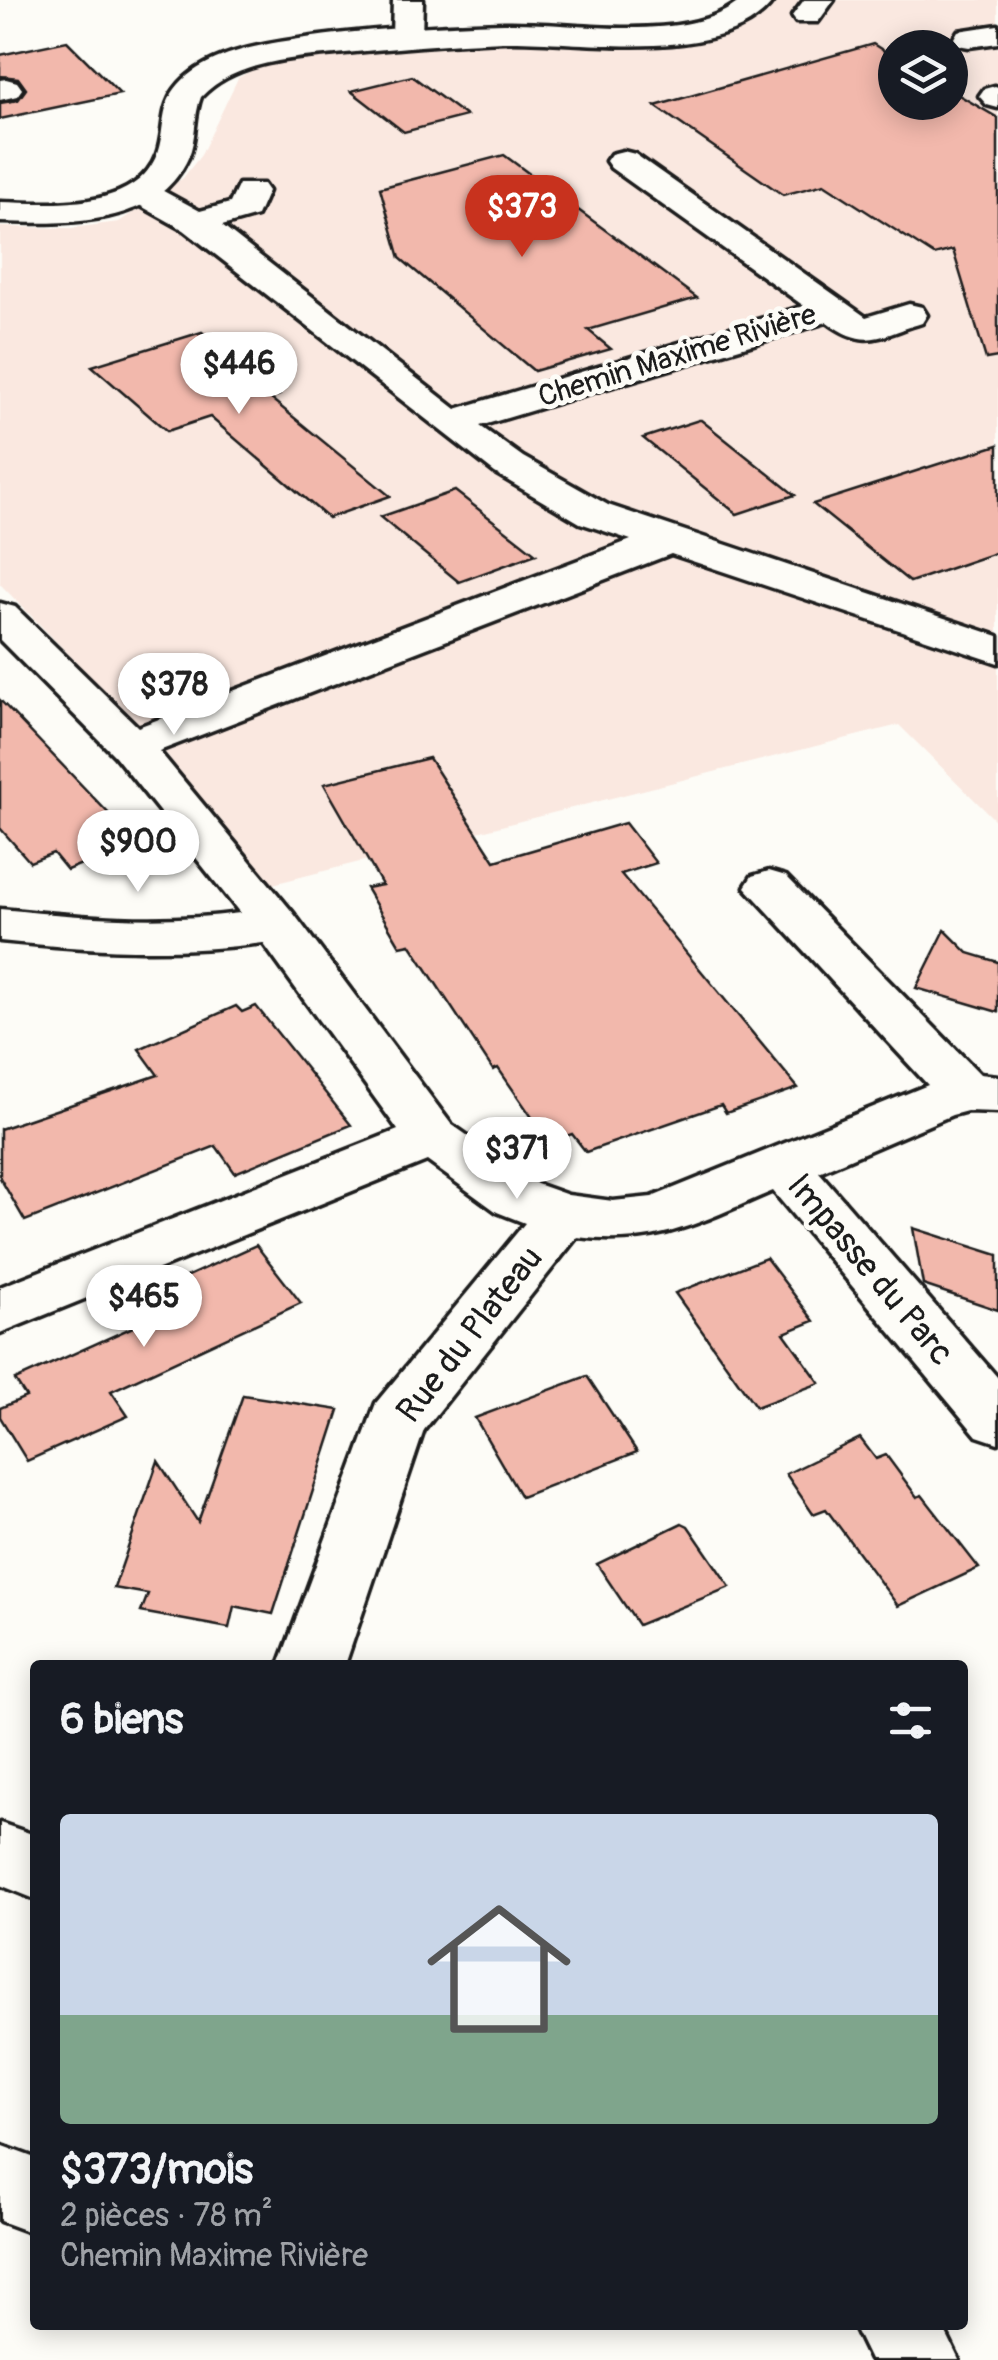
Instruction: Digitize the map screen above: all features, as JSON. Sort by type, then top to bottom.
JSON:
[{"type":"street","points":[[0,212],[92,210],[144,194],[174,154],[186,94],[198,83],[249,58],[408,20],[569,19],[645,24],[687,18],[738,0]]},
{"type":"street","points":[[408,20],[512,32],[676,34],[718,26],[759,0]]},
{"type":"street","name":"Chemin Maxime Rivière","points":[[623,161],[832,309]]},
{"type":"street","points":[[196,223],[245,208],[251,191]]},
{"type":"street","points":[[144,194],[196,223],[509,465],[594,514],[998,650]]},
{"type":"street","points":[[832,309],[861,330],[909,315]]},
{"type":"street","name":"Chemin Maxime Rivière","points":[[450,423],[832,309]]},
{"type":"street","points":[[131,746],[666,541]]},
{"type":"street","points":[[0,616],[131,746],[276,925],[432,1138],[517,1198],[563,1215]]},
{"type":"street","points":[[770,887],[982,1093]]},
{"type":"street","points":[[0,925],[100,935],[190,936],[276,925]]},
{"type":"street","name":"Rue du Plateau","points":[[314,1660],[397,1420],[563,1215],[613,1220],[660,1216],[782,1165],[982,1093]]},
{"type":"street","points":[[0,1312],[432,1138]]},
{"type":"street","name":"Impasse du Parc","points":[[782,1165],[998,1419]]},
{"type":"street","points":[[0,1854],[30,1865]]},
{"type":"street","points":[[0,2183],[30,2194]]},
{"type":"street","points":[[897,2330],[919,2360]]},
{"type":"shaded area","points":[[772,0],[998,0],[998,823],[899,725],[273,884],[182,786],[169,757],[0,584],[0,227],[72,228],[119,222],[183,178],[201,155],[238,78],[271,59],[393,41],[647,38]]},
{"type":"building","points":[[67,41],[120,94],[0,119],[0,103],[18,100],[26,89],[18,78],[0,76],[0,55]]},
{"type":"building","points":[[873,44],[878,47],[878,120],[968,120],[968,100],[998,118],[998,357],[986,359],[953,250],[934,255],[824,184],[783,195],[655,106]]},
{"type":"building","points":[[412,76],[466,116],[404,132],[351,91]]},
{"type":"building","points":[[504,155],[697,298],[588,330],[611,349],[534,371],[400,258],[380,188]]},
{"type":"building","points":[[202,332],[279,395],[270,398],[390,496],[328,518],[210,417],[167,431],[92,366]]},
{"type":"building","points":[[701,420],[795,495],[737,514],[643,438]]},
{"type":"building","points":[[998,445],[998,552],[910,582],[813,504]]},
{"type":"building","points":[[455,491],[536,554],[459,582],[380,517]]},
{"type":"building","points":[[0,700],[136,842],[67,870],[53,853],[30,862],[0,828]]},
{"type":"building","points":[[429,758],[495,861],[625,823],[656,863],[621,874],[798,1088],[726,1113],[721,1105],[586,1152],[572,1134],[549,1142],[498,1068],[493,1070],[410,944],[400,946],[366,888],[382,885],[324,784]]},
{"type":"building","points":[[945,930],[968,953],[998,962],[998,1012],[916,988]]},
{"type":"building","points":[[236,1006],[242,1012],[256,1006],[351,1125],[235,1173],[216,1146],[25,1221],[0,1178],[0,1129],[158,1075],[139,1049]]},
{"type":"building","points":[[913,1228],[998,1255],[998,1310],[923,1285]]},
{"type":"building","points":[[256,1245],[301,1303],[111,1391],[128,1416],[27,1461],[0,1417],[0,1408],[26,1397],[15,1380],[142,1323],[129,1303]]},
{"type":"building","points":[[766,1258],[814,1321],[784,1333],[820,1383],[756,1407],[675,1293]]},
{"type":"building","points":[[587,1376],[637,1452],[521,1497],[475,1418]]},
{"type":"building","points":[[243,1395],[339,1410],[273,1614],[234,1606],[229,1628],[141,1612],[148,1594],[114,1588],[158,1461],[198,1522]]},
{"type":"building","points":[[860,1438],[876,1459],[886,1455],[979,1568],[898,1606],[826,1509],[813,1514],[786,1474]]},
{"type":"building","points":[[682,1523],[730,1587],[638,1625],[597,1564]]}]
